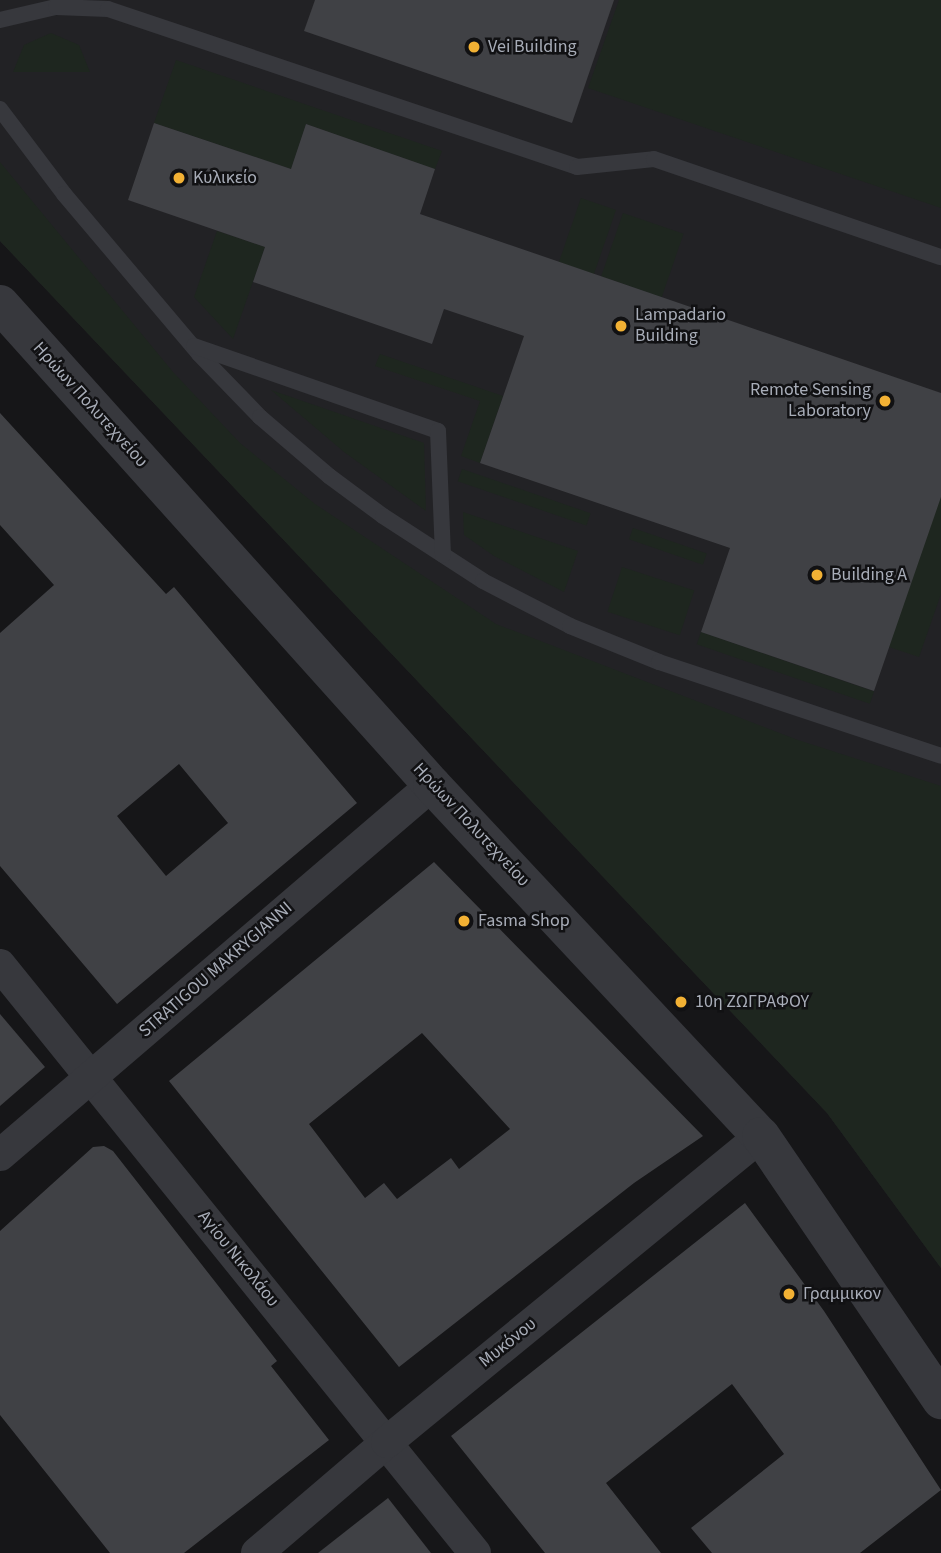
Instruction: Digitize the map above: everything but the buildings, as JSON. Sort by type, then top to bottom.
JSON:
[{"type":"street","name":"Ηρώων Πολυτεχνείου","points":[[0,304],[432,785],[761,1136],[941,1400]]},
{"type":"street","name":"STRATIGOU MAKRYGIANNI","points":[[0,1155],[432,785]]},
{"type":"street","name":"Αγίου Νικολάου","points":[[0,965],[475,1553]]},
{"type":"street","name":"Μυκόνου","points":[[257,1553],[387,1442],[761,1136]]},
{"type":"lane","points":[[0,20],[56,7],[108,9],[576,167],[654,159],[941,257]]},
{"type":"lane","points":[[0,108],[64,194],[192,346],[260,417],[329,476],[443,555],[482,581],[570,626],[647,657],[941,756]]},
{"type":"lane","points":[[192,346],[438,431],[443,555]]},
{"type":"shaded area","points":[[0,0],[941,0],[941,1268],[827,1113],[0,241]]},
{"type":"shaded area","points":[[619,0],[941,0],[941,208],[588,88]]},
{"type":"shaded area","points":[[51,33],[79,45],[90,72],[13,72],[24,45]]},
{"type":"shaded area","points":[[176,60],[442,151],[435,169],[306,124],[291,169],[154,123]]},
{"type":"shaded area","points":[[0,162],[173,372],[240,443],[315,504],[496,624],[798,740],[941,786],[941,1268],[827,1113],[0,241]]},
{"type":"shaded area","points":[[581,198],[616,210],[594,274],[559,262]]},
{"type":"shaded area","points":[[623,213],[684,234],[662,297],[601,276]]},
{"type":"shaded area","points":[[217,231],[265,247],[233,339],[194,297]]},
{"type":"shaded area","points":[[380,354],[503,396],[480,463],[461,456],[480,401],[375,366]]},
{"type":"shaded area","points":[[271,390],[424,443],[426,511],[344,452]]},
{"type":"shaded area","points":[[462,469],[591,513],[586,526],[458,481]]},
{"type":"shaded area","points":[[941,480],[941,594],[919,657],[889,647]]},
{"type":"shaded area","points":[[463,512],[578,551],[564,592],[494,556],[464,535]]},
{"type":"shaded area","points":[[633,528],[707,553],[703,565],[629,539]]},
{"type":"shaded area","points":[[622,567],[694,590],[680,635],[607,612]]},
{"type":"shaded area","points":[[701,632],[874,692],[870,704],[697,644]]},
{"type":"place","name":"Vei Building","points":[[474,47]]},
{"type":"place","name":"Κυλικείο","points":[[179,178]]},
{"type":"place","name":"Lampadario Building","points":[[621,326]]},
{"type":"place","name":"Remote Sensing Laboratory","points":[[885,401]]},
{"type":"place","name":"Building A","points":[[817,575]]},
{"type":"place","name":"Fasma Shop","points":[[464,921]]},
{"type":"place","name":"10η ΖΩΓΡΑΦΟΥ","points":[[681,1002]]},
{"type":"place","name":"Γραμμικον","points":[[789,1294]]}]
